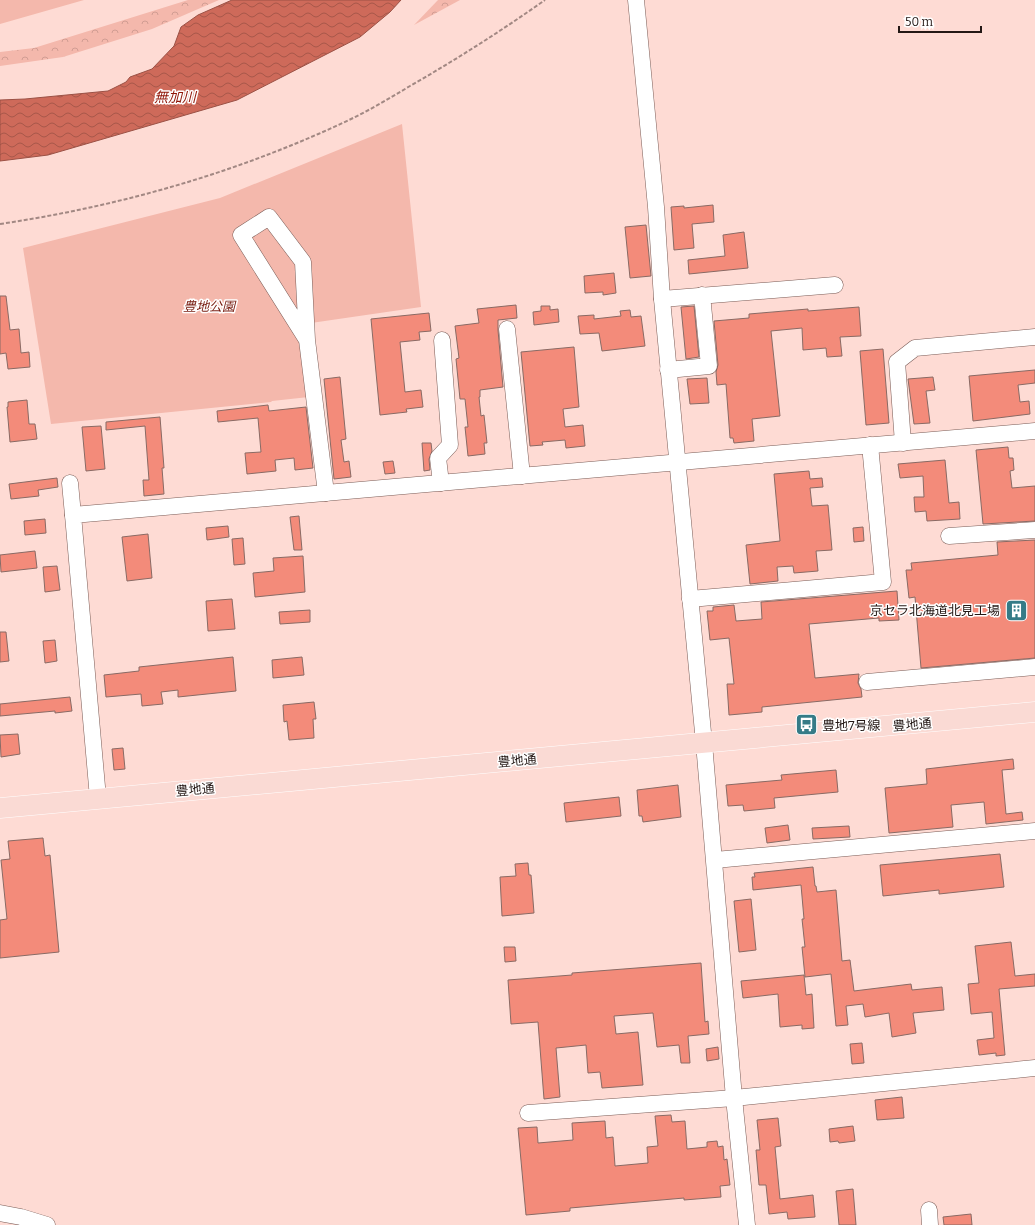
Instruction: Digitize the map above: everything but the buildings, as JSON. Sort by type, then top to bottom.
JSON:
[{"type":"main road","name":"豊地通","points":[[0,808],[1035,712]]},
{"type":"street","points":[[636,0],[656,207],[668,370],[715,860],[734,1098],[747,1225]]},
{"type":"street","points":[[307,340],[241,235],[269,217],[303,262],[307,340],[326,493]]},
{"type":"street","points":[[662,298],[835,285]]},
{"type":"street","points":[[668,370],[709,366],[702,295]]},
{"type":"street","points":[[507,329],[522,476]]},
{"type":"street","points":[[903,442],[897,362],[915,348],[1035,337]]},
{"type":"street","points":[[441,483],[438,458],[450,444],[442,340]]},
{"type":"street","points":[[73,515],[1035,431]]},
{"type":"street","points":[[690,599],[882,582],[870,445]]},
{"type":"street","points":[[70,483],[98,798]]},
{"type":"street","points":[[949,536],[1035,530]]},
{"type":"street","points":[[867,682],[1035,667]]},
{"type":"street","points":[[715,860],[1035,831]]},
{"type":"street","points":[[528,1113],[734,1098],[1035,1068]]},
{"type":"street","points":[[0,1213],[20,1216],[47,1225]]},
{"type":"path","points":[[0,224],[71,212],[183,184],[233,167],[297,142],[350,119],[400,92],[453,61],[545,0]]},
{"type":"green space","points":[[0,0],[84,0],[0,24]]},
{"type":"green space","points":[[188,0],[219,0],[152,29],[63,57],[0,66],[0,52],[34,48]]},
{"type":"green space","points":[[438,0],[460,0],[414,25]]},
{"type":"green space","name":"豊地公園","points":[[402,124],[421,307],[311,323],[318,396],[51,424],[23,248],[220,198]]},
{"type":"water","name":"無加川","points":[[232,0],[401,0],[390,12],[360,37],[237,100],[48,155],[0,161],[0,100],[108,91],[126,82],[130,77],[152,69],[174,46],[181,27],[198,15]]},
{"type":"place","name":"京セラ北海道北見工場","points":[[1016,610]]},
{"type":"place","name":"豊地7号線","points":[[806,725]]}]
